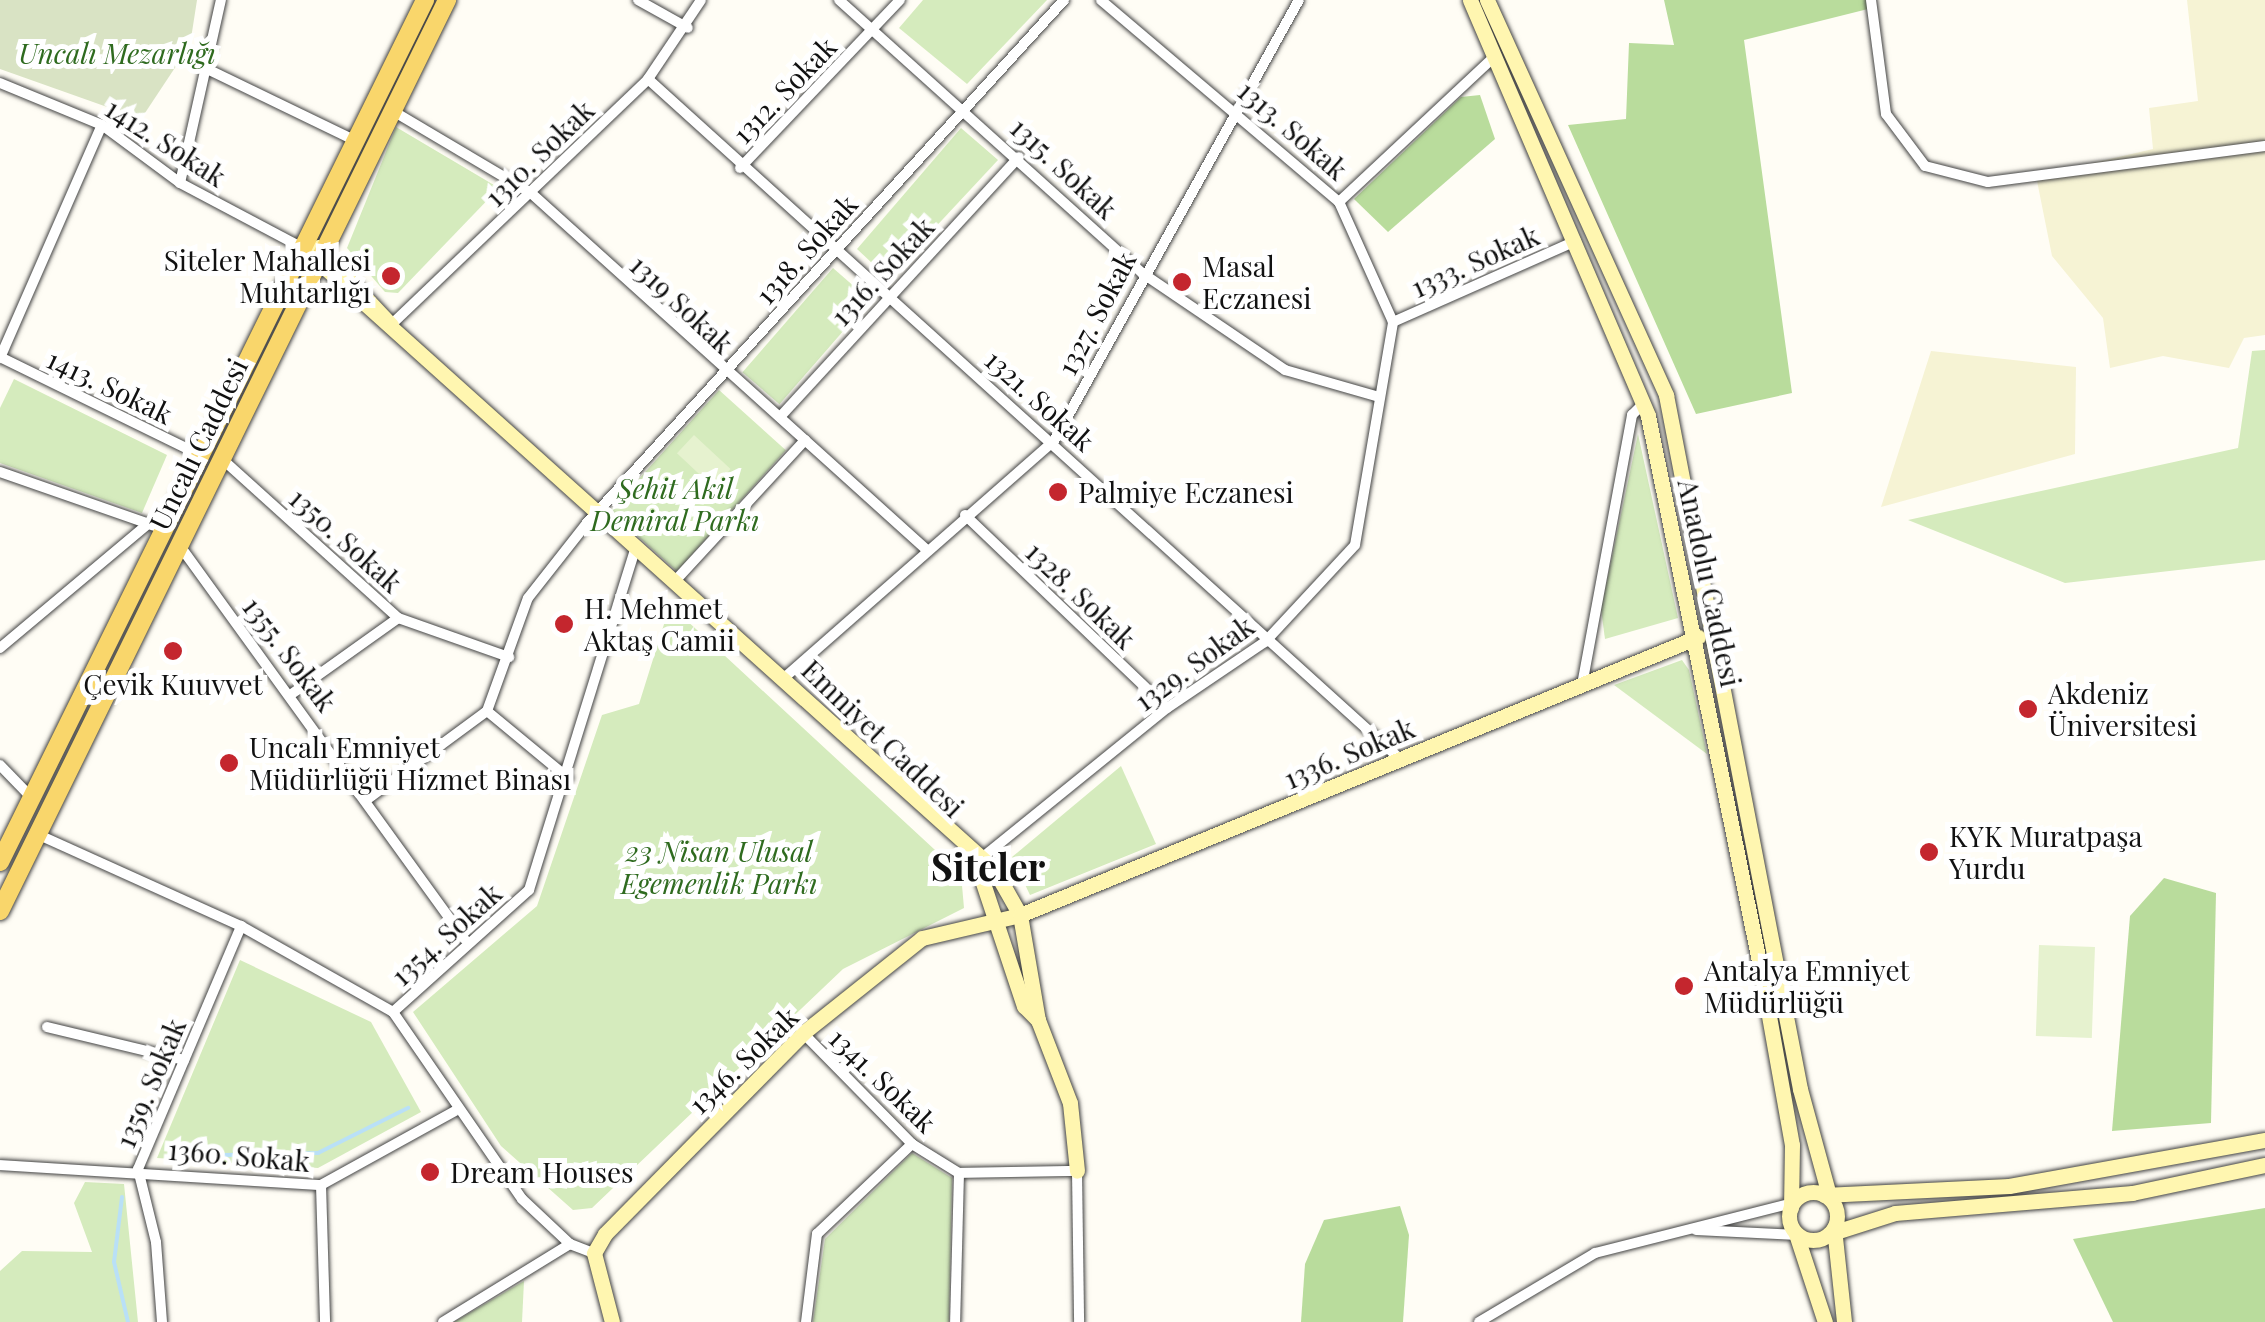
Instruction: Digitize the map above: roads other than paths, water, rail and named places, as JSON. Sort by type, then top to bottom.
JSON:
[{"type":"main road","name":"Uncalı Caddesi","points":[[0,862],[157,526],[200,455],[425,0]]},
{"type":"main road","name":"Uncalı Caddesi","points":[[0,912],[447,0]]},
{"type":"street","points":[[180,183],[221,0]]},
{"type":"street","points":[[638,0],[688,28]]},
{"type":"street","name":"1310. Sokak","points":[[392,324],[648,79],[688,28],[700,0]]},
{"type":"street","name":"1315. Sokak","points":[[839,0],[968,109],[1142,273],[1285,370],[1379,396]]},
{"type":"street","name":"1312. Sokak","points":[[740,168],[900,0]]},
{"type":"street","name":"1318. Sokak","points":[[487,711],[528,598],[598,510],[726,376],[834,247],[968,109],[1064,0]]},
{"type":"street","name":"1313. Sokak","points":[[1101,0],[1240,112],[1339,202],[1393,322]]},
{"type":"street","name":"1327. Sokak","points":[[784,678],[1054,441],[1142,273],[1240,112],[1299,0]]},
{"type":"street","name":"Anadolu Caddesi","points":[[1470,0],[1644,402],[1698,638],[1792,1145],[1792,1204],[1797,1234]]},
{"type":"street","name":"Anadolu Caddesi","points":[[1487,0],[1666,395],[1718,632],[1800,1089],[1832,1231]]},
{"type":"street","points":[[1871,0],[1886,114],[1925,166],[1988,182],[2265,146]]},
{"type":"street","points":[[1339,202],[1496,56]]},
{"type":"street","points":[[205,68],[356,141]]},
{"type":"street","name":"1321. Sokak","points":[[648,79],[740,168],[1054,441],[1265,642],[1399,758]]},
{"type":"street","name":"1412. Sokak","points":[[0,83],[102,125],[180,183],[302,248]]},
{"type":"street","name":"1319 Sokak","points":[[393,110],[531,193],[726,376],[780,418],[927,550]]},
{"type":"street","points":[[0,357],[102,125]]},
{"type":"street","name":"1316. Sokak","points":[[780,418],[1019,157]]},
{"type":"street","name":"1333. Sokak","points":[[1393,322],[1576,241]]},
{"type":"street","name":"Emniyet Caddesi","points":[[302,248],[322,254],[392,324],[784,678],[976,862],[994,868],[1020,916],[1038,1020],[1070,1102],[1077,1171],[1079,1322]]},
{"type":"street","points":[[1379,396],[1393,322]]},
{"type":"street","name":"1413. Sokak","points":[[0,357],[200,455]]},
{"type":"street","name":"1329. Sokak","points":[[976,862],[1167,708],[1265,642],[1355,545],[1379,396]]},
{"type":"street","points":[[1582,685],[1623,454],[1644,402]]},
{"type":"street","points":[[675,581],[805,440]]},
{"type":"street","name":"1350. Sokak","points":[[221,458],[398,618],[508,657]]},
{"type":"street","points":[[0,472],[157,526]]},
{"type":"street","name":"1328. Sokak","points":[[965,516],[1167,708]]},
{"type":"street","points":[[0,648],[157,526]]},
{"type":"street","name":"1355. Sokak","points":[[180,546],[294,694],[464,939]]},
{"type":"street","name":"1354. Sokak","points":[[393,1012],[464,939],[529,890],[568,778],[636,546]]},
{"type":"street","points":[[294,694],[398,618]]},
{"type":"street","points":[[1698,638],[1718,632]]},
{"type":"street","name":"1336. Sokak","points":[[1020,916],[1698,638]]},
{"type":"street","points":[[368,798],[487,711],[568,778]]},
{"type":"street","points":[[0,764],[30,796]]},
{"type":"street","points":[[37,834],[241,926],[393,1012],[455,1111],[570,1244],[594,1253],[612,1322]]},
{"type":"street","points":[[976,862],[1024,1006],[1038,1020]]},
{"type":"street","points":[[965,928],[982,886]]},
{"type":"street","name":"1346. Sokak","points":[[594,1253],[803,1033],[922,938],[1020,916]]},
{"type":"street","name":"1359. Sokak","points":[[162,1322],[156,1242],[138,1169],[241,926]]},
{"type":"street","points":[[47,1027],[90,1030],[184,1060]]},
{"type":"street","name":"1341. Sokak","points":[[803,1033],[912,1144],[959,1174]]},
{"type":"street","name":"1360. Sokak","points":[[0,1165],[138,1169],[321,1185],[455,1111]]},
{"type":"street","points":[[1479,1322],[1595,1253],[1792,1204],[1827,1197],[2009,1186],[2265,1140]]},
{"type":"street","points":[[806,1322],[817,1234],[912,1144]]},
{"type":"street","points":[[1695,1230],[1797,1234],[1832,1231],[1895,1213],[2132,1193],[2265,1165]]},
{"type":"street","points":[[955,1322],[959,1174],[1077,1171]]},
{"type":"street","points":[[321,1185],[325,1322]]},
{"type":"street","points":[[1832,1231],[1844,1322]]},
{"type":"street","points":[[1797,1234],[1825,1322]]},
{"type":"street","points":[[443,1322],[570,1244]]},
{"type":"waterway","points":[[182,1156],[318,1153],[408,1108]]},
{"type":"waterway","points":[[122,1197],[114,1262],[128,1322]]},
{"type":"place","name":"Siteler Mahallesi Muhtarlığı","points":[[391,276]]},
{"type":"place","name":"Masal Eczanesi","points":[[1182,282]]},
{"type":"place","name":"Palmiye Eczanesi","points":[[1058,492]]},
{"type":"place","name":"H. Mehmet Aktaş Camii","points":[[564,624]]},
{"type":"place","name":"Çevik Kuuvvet","points":[[173,651]]},
{"type":"place","name":"Akdeniz Üniversitesi","points":[[2028,709]]},
{"type":"place","name":"Uncalı Emniyet Müdürlüğü Hizmet Binası","points":[[229,763]]},
{"type":"place","name":"KYK Muratpaşa Yurdu","points":[[1929,852]]},
{"type":"place","name":"Antalya Emniyet Müdürlüğü","points":[[1684,986]]},
{"type":"place","name":"Dream Houses","points":[[430,1172]]},
{"type":"district","name":"Siteler","points":[[988,866]]},
{"type":"park label","name":"Uncalı Mezarlığı","points":[[117,53]]},
{"type":"park label","name":"Şehit Akil Demiral Parkı","points":[[675,504]]},
{"type":"park label","name":"23 Nisan Ulusal Egemenlik Parkı","points":[[719,867]]}]
